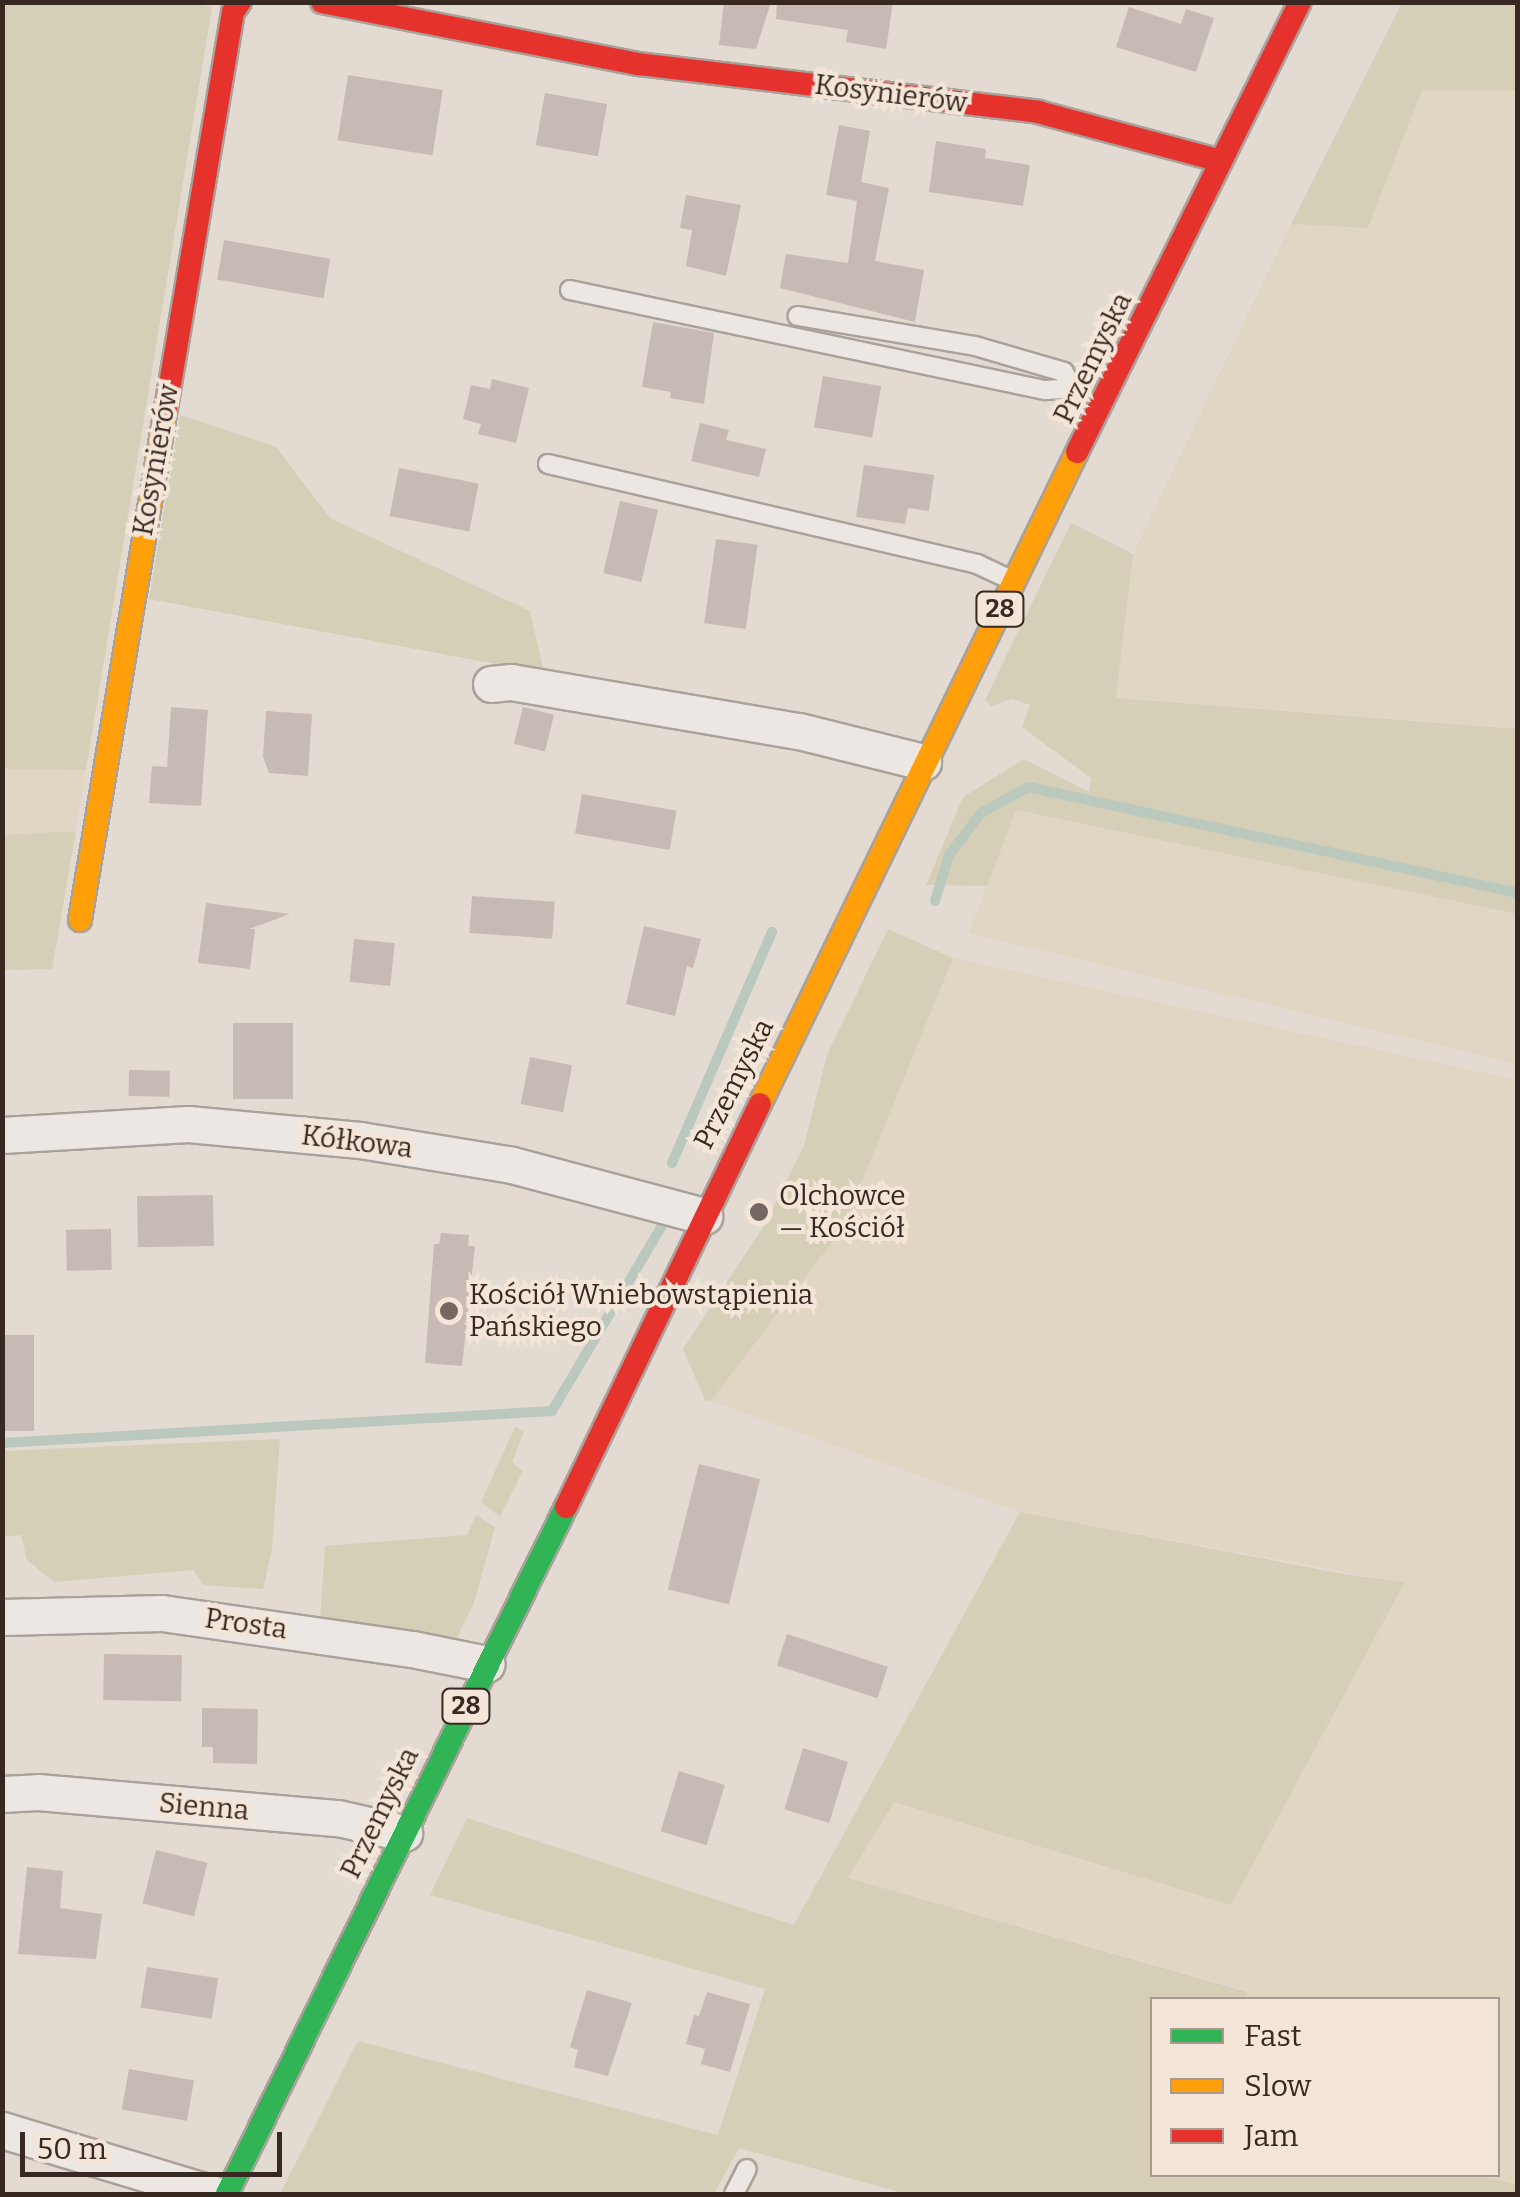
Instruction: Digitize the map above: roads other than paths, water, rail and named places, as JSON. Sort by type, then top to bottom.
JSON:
[{"type":"main road","name":"Kosynierów","points":[[80,920],[230,32],[240,2]]},
{"type":"main road","name":"Kosynierów","points":[[322,2],[446,14],[638,64],[1038,112],[1220,161]]},
{"type":"main road","name":"Przemyska","points":[[226,2194],[922,762],[1104,404],[1300,2]]},
{"type":"street","points":[[1072,388],[1104,404]]},
{"type":"street","points":[[491,684],[511,682],[761,724],[922,762]]},
{"type":"street","name":"Kółkowa","points":[[2,1135],[188,1124],[360,1140],[512,1165],[704,1216]]},
{"type":"street","name":"Prosta","points":[[2,1617],[162,1613],[412,1649],[486,1664]]},
{"type":"street","name":"Sienna","points":[[2,1794],[38,1792],[338,1818],[404,1832]]},
{"type":"street","points":[[2,2130],[214,2194]]},
{"type":"lane","points":[[570,290],[1046,390],[1072,388],[1064,372],[975,346],[798,316]]},
{"type":"lane","points":[[548,464],[978,564],[1014,582]]},
{"type":"lane","points":[[734,2194],[746,2170]]},
{"type":"waterway","points":[[935,901],[949,855],[981,813],[1028,787],[1518,893]]},
{"type":"waterway","points":[[672,1163],[772,932]]},
{"type":"waterway","points":[[2,1443],[552,1411],[662,1226]]},
{"type":"place","name":"Olchowce — Kościół","points":[[759,1212]]},
{"type":"place","name":"Kościół Wniebowstąpienia Pańskiego","points":[[449,1311]]}]
